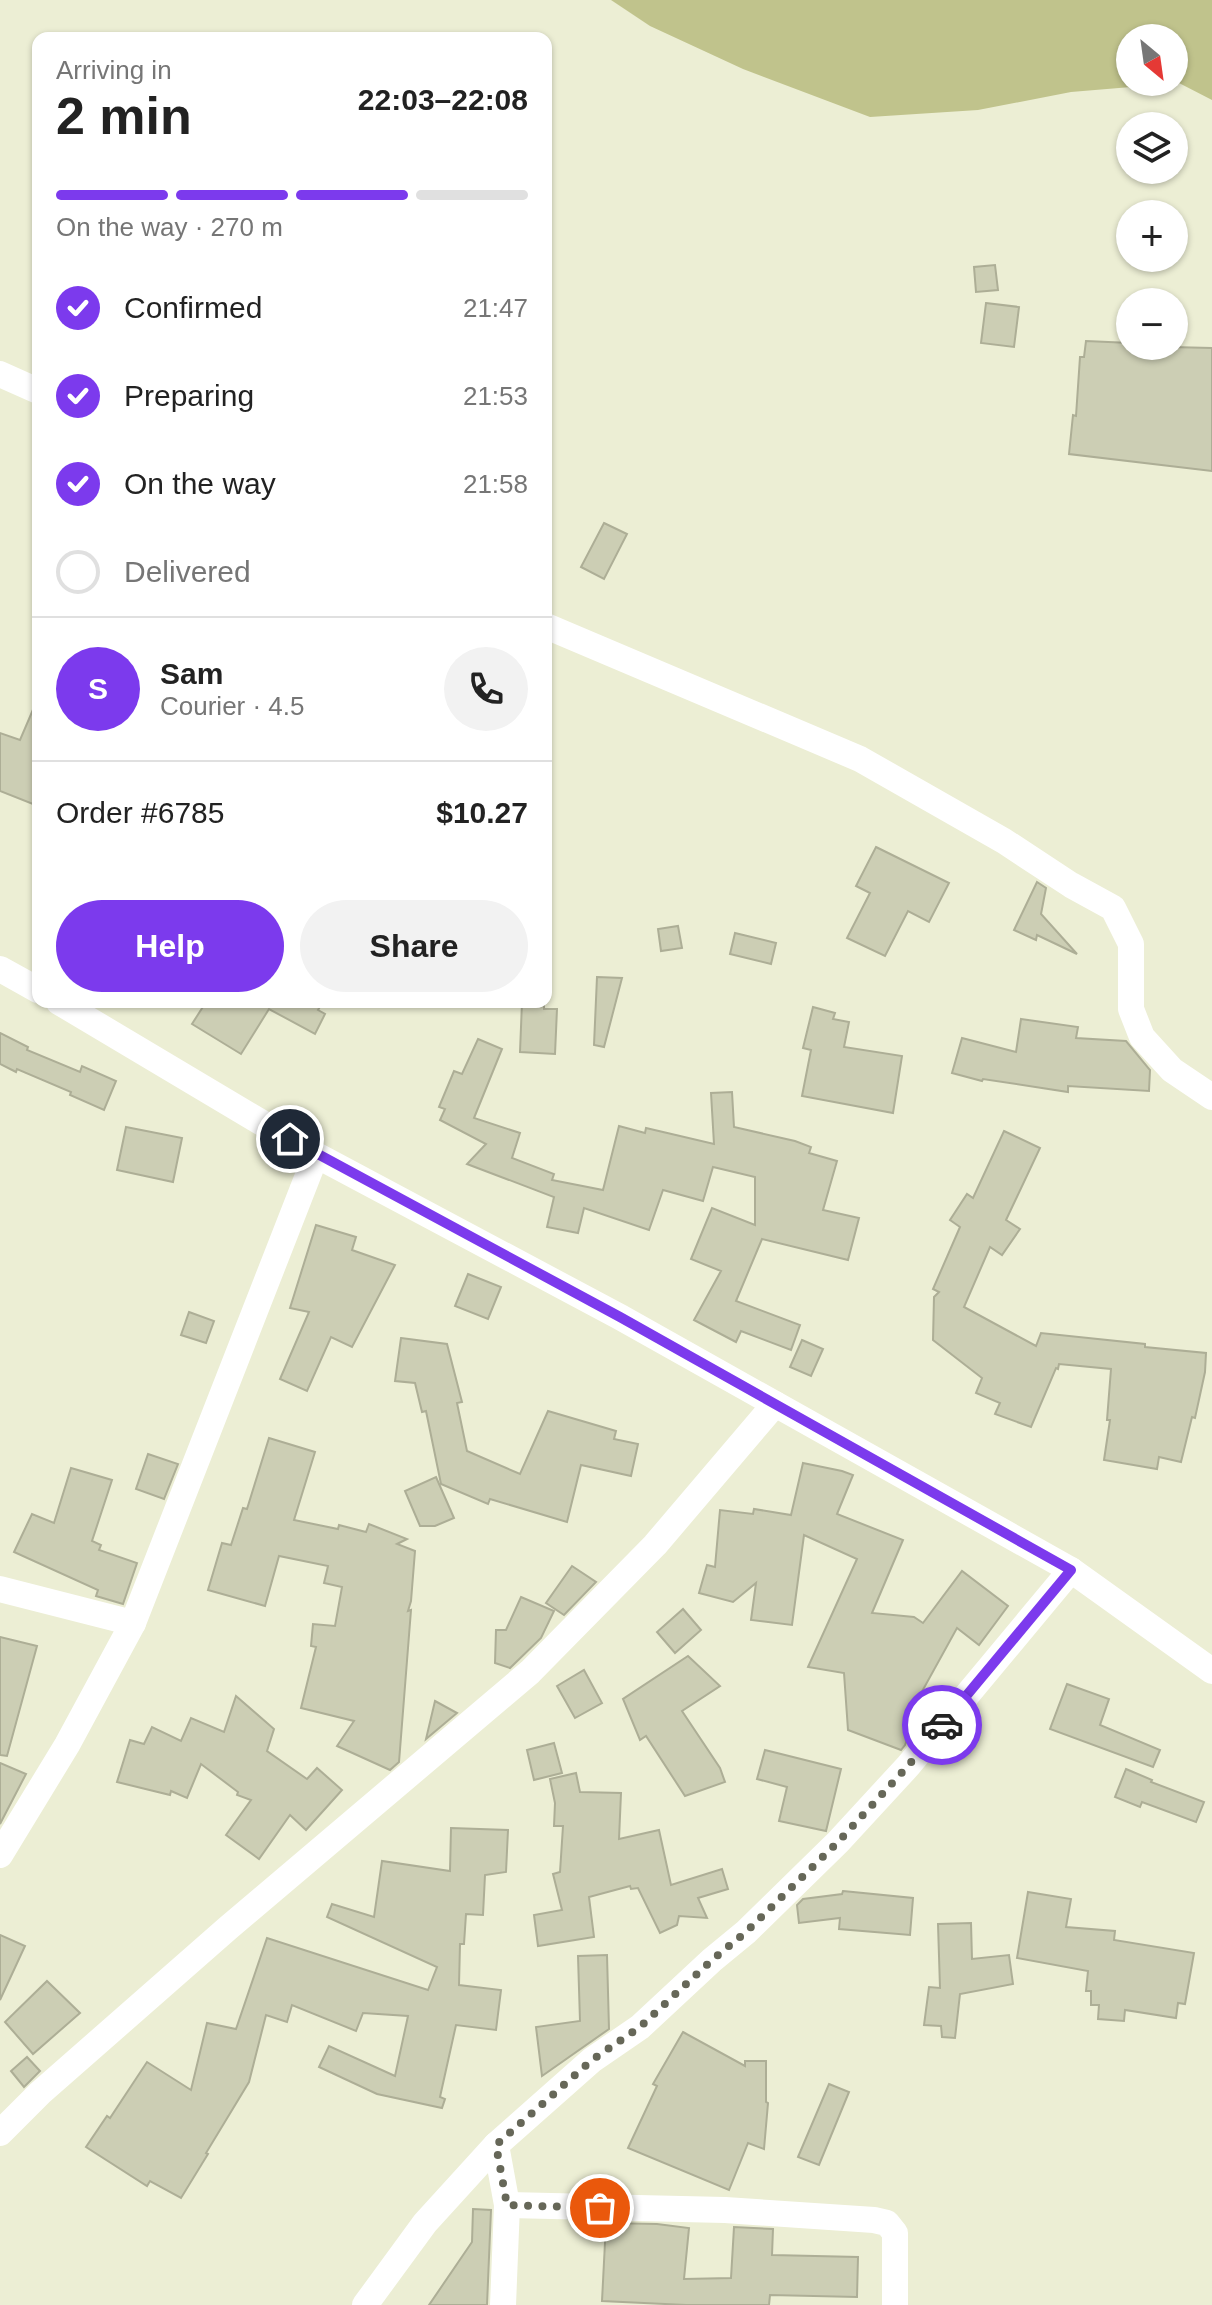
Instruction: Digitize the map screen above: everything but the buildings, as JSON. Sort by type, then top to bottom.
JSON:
[{"type":"street","points":[[0,374],[32,388]]},
{"type":"street","points":[[552,629],[860,759],[1004,841],[1113,908],[1131,944],[1131,1009],[1142,1037],[1172,1070],[1212,1097]]},
{"type":"street","points":[[0,969],[32,987]]},
{"type":"street","points":[[69,1008],[316,1155],[620,1317],[1071,1570],[1212,1671]]},
{"type":"street","points":[[0,1855],[67,1745],[133,1623],[316,1155]]},
{"type":"street","points":[[0,2133],[40,2093],[228,1928],[530,1672],[655,1545],[775,1404]]},
{"type":"street","points":[[365,2305],[425,2223],[496,2145],[592,2060],[640,2027],[746,1932],[838,1842],[908,1766],[1071,1570]]},
{"type":"street","points":[[0,1589],[133,1623]]},
{"type":"street","points":[[496,2145],[507,2205],[503,2305]]},
{"type":"street","points":[[507,2205],[725,2210],[887,2223],[897,2241],[895,2305]]},
{"type":"green space","points":[[611,0],[1212,0],[1212,100],[1188,88],[1188,24],[1116,24],[1116,88],[1071,92],[978,110],[870,117],[743,69],[650,26]]},
{"type":"way so far","points":[[600,2208],[507,2205],[496,2145],[592,2060],[640,2027],[746,1932],[838,1842],[942,1725]]},
{"type":"route","points":[[290,1139],[620,1317],[1071,1570],[942,1725]]}]
